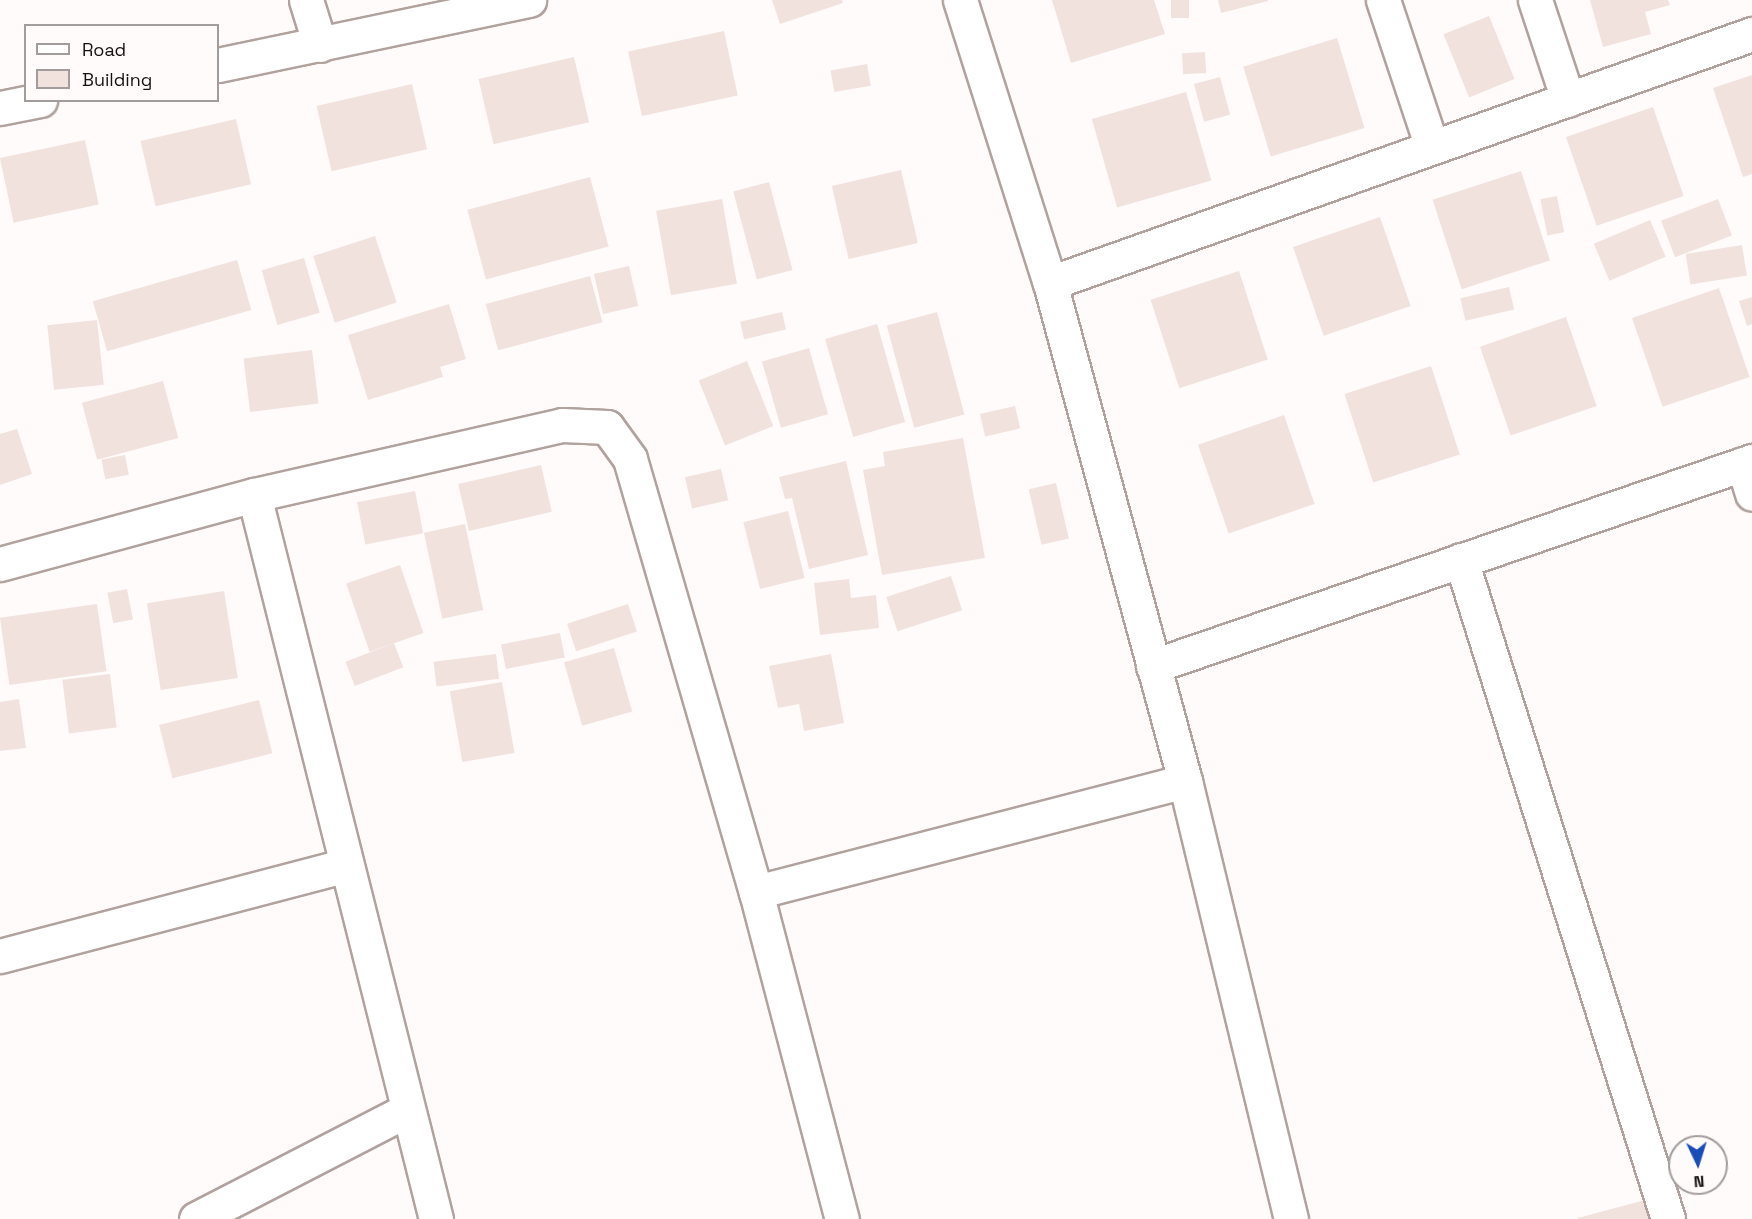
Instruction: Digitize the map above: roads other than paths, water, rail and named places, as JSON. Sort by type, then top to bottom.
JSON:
[{"type":"street","points":[[306,0],[320,45]]},
{"type":"street","points":[[219,65],[529,0]]},
{"type":"street","points":[[960,0],[1050,283],[1185,781],[1291,1219]]},
{"type":"street","points":[[1383,0],[1432,147]]},
{"type":"street","points":[[1535,0],[1568,100]]},
{"type":"street","points":[[1050,283],[1752,34]]},
{"type":"street","points":[[0,108],[30,102]]},
{"type":"street","points":[[0,564],[254,495],[562,425],[607,427],[630,459],[756,892],[842,1219]]},
{"type":"street","points":[[1153,666],[1461,560],[1749,473]]},
{"type":"street","points":[[254,495],[344,866],[436,1219]]},
{"type":"street","points":[[1461,560],[1668,1219]]},
{"type":"street","points":[[756,892],[1185,781]]},
{"type":"street","points":[[0,956],[344,866]]},
{"type":"street","points":[[196,1219],[407,1110]]}]
